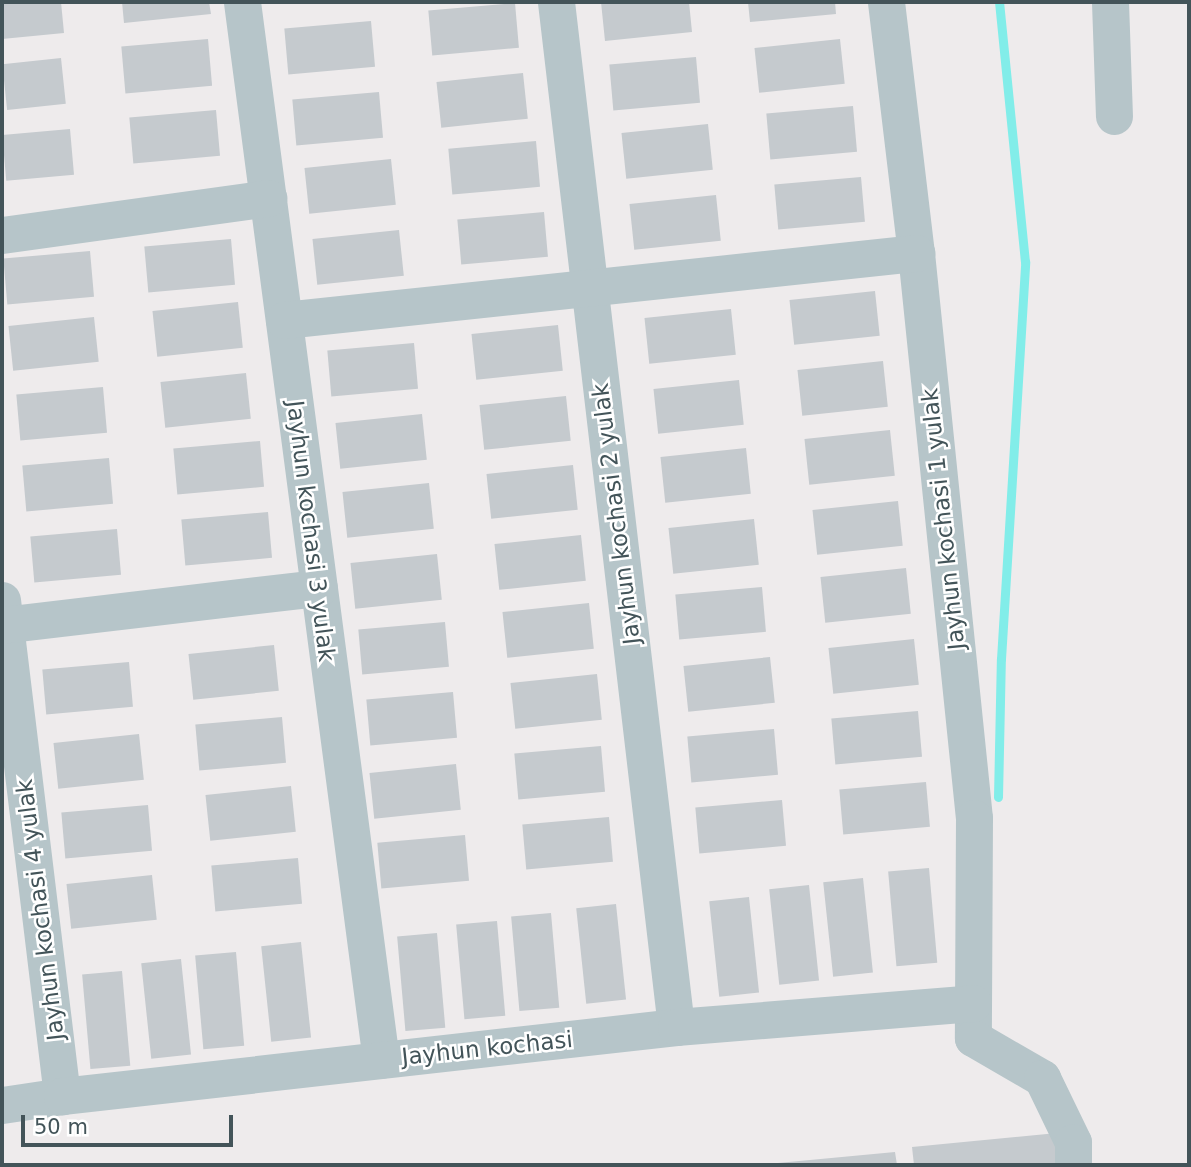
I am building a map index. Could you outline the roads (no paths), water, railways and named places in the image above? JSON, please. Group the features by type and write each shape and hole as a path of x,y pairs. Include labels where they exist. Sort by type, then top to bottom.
{"street":[{"name":"Jayhun kochasi 3 yulak","path":"242,2 381,1060"},
{"name":"Jayhun kochasi 2 yulak","path":"556,2 676,1027"},
{"name":"Jayhun kochasi 1 yulak","path":"887,2 916,253 974,818 973,1020"},
{"path":"1110,2 1114,116"},
{"path":"2,235 268,198"},
{"path":"284,320 916,253"},
{"path":"3,616 319,588"},
{"name":"Jayhun kochasi 4 yulak","path":"3,616 62,1096"},
{"path":"973,1020 1042,1078 1073,1142 1073,1165"},
{"name":"Jayhun kochasi","path":"2,1105 676,1027 973,1020"}],"waterway":[{"path":"998,797 1001,659 1025,262 999,2"}]}
